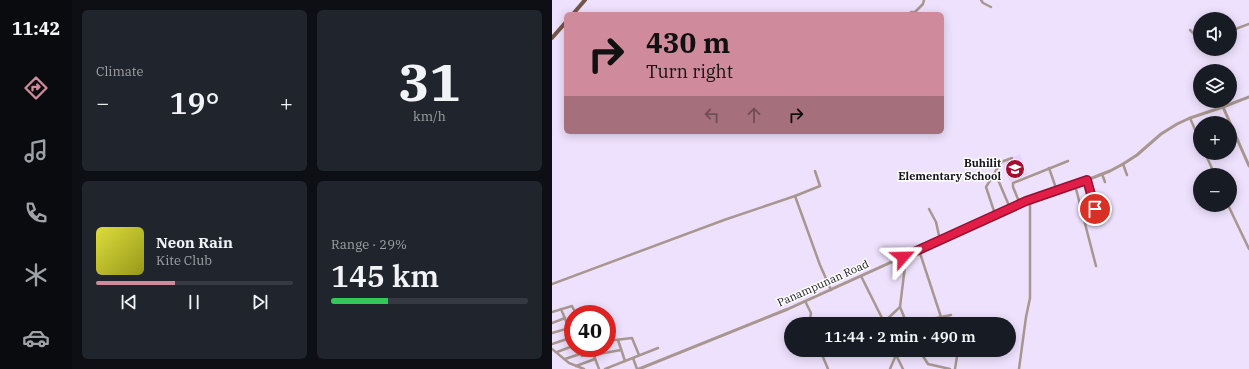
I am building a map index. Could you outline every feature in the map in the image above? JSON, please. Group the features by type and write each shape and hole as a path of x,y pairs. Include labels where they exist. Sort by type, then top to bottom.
{"main road":[{"path":"575,12 583,1"},
{"path":"552,38 564,24"}],"street":[{"path":"911,12 915,12 923,4 924,0"},
{"path":"981,0 983,3 991,6"},
{"path":"1237,28 1249,24"},
{"path":"1190,30 1193,33"},
{"name":"Panampunan Road","path":"1237,102 1249,97"},
{"name":"Panampunan Road","path":"638,369 744,328 831,290 995,214 1102,174 1123,164 1137,155 1161,134 1190,118 1221,108"},
{"path":"1224,108 1249,166"},
{"path":"1190,118 1193,125"},
{"path":"995,214 986,189 987,184 1001,162 1012,158"},
{"path":"1020,204 1013,187 1014,183 1068,161"},
{"path":"1123,164 1127,175"},
{"path":"1049,168 1057,191"},
{"path":"552,284 820,186 815,171"},
{"path":"994,174 996,175 1010,208"},
{"path":"1102,174 1105,182"},
{"path":"1087,180 1099,222"},
{"path":"1074,185 1096,266"},
{"path":"795,196 820,265 831,290"},
{"path":"1019,369 1030,298 1030,200"},
{"path":"929,209 936,222 940,240"},
{"path":"1231,212 1249,250"},
{"path":"919,250 941,317 951,315"},
{"path":"903,257 905,266 900,307 904,317"},
{"path":"861,276 881,317"},
{"path":"805,301 811,313 810,317"},
{"path":"890,317 900,307"},
{"path":"552,312 564,308"},
{"path":"561,309 564,316"},
{"path":"552,323 564,318"},
{"path":"552,333 564,329"},
{"path":"625,361 618,340 632,338 639,355"},
{"path":"552,344 564,340"},
{"path":"606,369 658,348"},
{"path":"552,349 565,360 584,369"},
{"path":"556,352 564,349"},
{"path":"616,351 621,350"},
{"path":"565,360 572,357"},
{"path":"823,357 828,369"},
{"path":"890,369 895,357"},
{"path":"897,357 903,369"},
{"path":"923,357 928,364 950,369"},
{"path":"955,369 956,357"},
{"path":"633,358 638,369"},
{"path":"576,366 595,359 599,369"}],"shaded area":[{"name":"Buhilit Elementary School","path":"1020,154 1028,175 1010,182 1002,163"}],"place":[{"name":"Buhilit Elementary School","path":"1015,169"}],"route":[{"path":"903,257 1026,201 1087,180 1095,209"}]}
